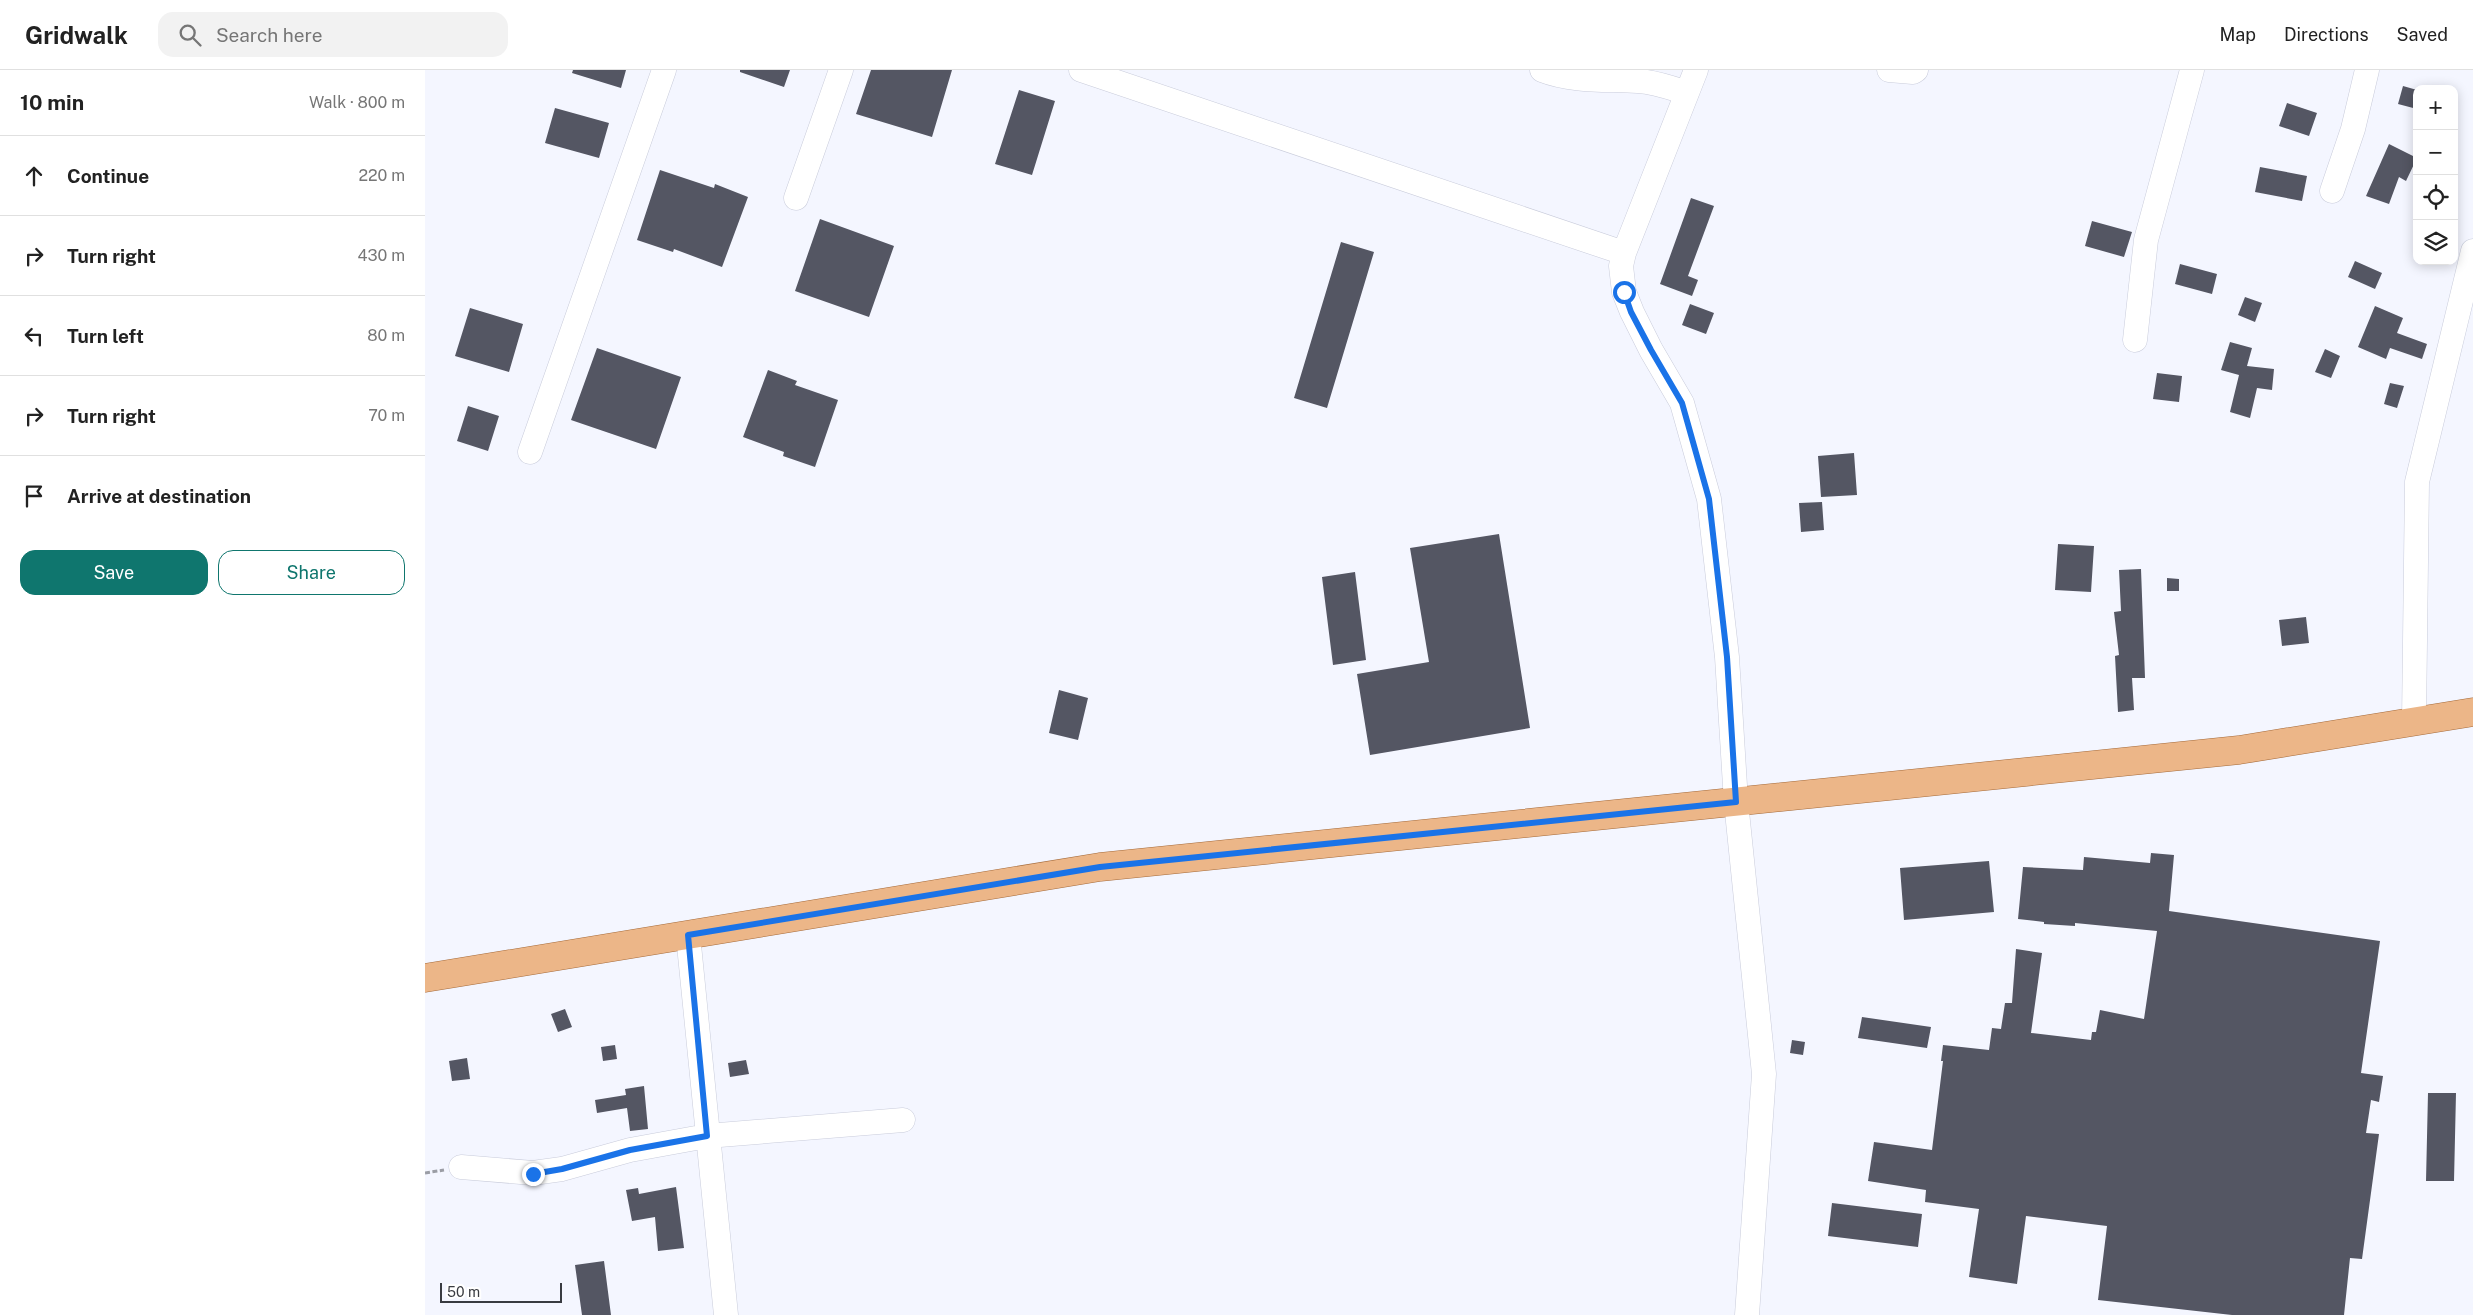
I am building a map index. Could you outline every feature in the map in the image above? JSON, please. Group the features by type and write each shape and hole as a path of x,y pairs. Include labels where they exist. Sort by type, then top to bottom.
{"main road":[{"path":"425,978 1100,867 2239,750 2473,712"}],"street":[{"path":"530,452 664,70"},
{"path":"796,198 841,70"},
{"path":"1081,70 1624,253"},
{"path":"1542,70 1586,80 1639,81 1662,84 1687,93"},
{"path":"1696,70 1624,253 1621,266 1624,292 1631,312 1682,403 1709,499 1727,657 1736,802 1764,1074 1747,1315"},
{"path":"1889,70 1913,72 1916,70"},
{"path":"2135,340 2146,240 2192,70"},
{"path":"2332,191 2353,129 2367,70"},
{"path":"2414,721 2417,482 2473,251"},
{"path":"688,935 707,1136 727,1315"},
{"path":"461,1167 533,1174 562,1169 630,1150 707,1136 903,1120"}],"building":[{"path":"573,70 626,70 621,88 572,73"},
{"path":"740,70 790,70 784,87 740,72"},
{"path":"871,70 952,70 932,137 856,114"},
{"path":"2403,86 2413,89 2413,108 2398,104"},
{"path":"1019,90 1055,101 1032,175 995,164"},
{"path":"2287,103 2317,113 2309,136 2279,126"},
{"path":"555,108 609,123 599,158 545,143"},
{"path":"2389,144 2413,156 2413,166 2406,181 2399,177 2389,204 2366,196"},
{"path":"2260,167 2307,176 2302,201 2255,192"},
{"path":"660,170 714,188 715,184 748,197 722,267 674,249 673,252 637,240"},
{"path":"1691,198 1714,206 1688,276 1698,280 1692,296 1660,284"},
{"path":"820,219 894,246 869,317 795,291"},
{"path":"2092,221 2132,232 2124,257 2085,246"},
{"path":"1341,242 1374,252 1327,408 1294,398"},
{"path":"2355,261 2382,273 2375,289 2348,277"},
{"path":"2180,264 2217,274 2212,294 2175,284"},
{"path":"2245,297 2262,303 2255,322 2238,315"},
{"path":"1690,304 1714,313 1706,334 1682,325"},
{"path":"2375,306 2403,318 2397,333 2427,344 2422,359 2390,348 2386,359 2358,347"},
{"path":"470,308 523,324 509,372 455,356"},
{"path":"2230,342 2252,348 2247,366 2274,369 2272,390 2257,388 2250,418 2230,412 2239,375 2221,370"},
{"path":"597,348 681,377 656,449 571,420"},
{"path":"2325,349 2340,356 2331,378 2315,372"},
{"path":"768,370 797,381 795,385 838,400 815,467 783,456 784,452 743,437"},
{"path":"2157,373 2182,376 2179,402 2153,399"},
{"path":"2390,383 2404,386 2397,408 2384,404"},
{"path":"468,406 499,416 488,451 457,441"},
{"path":"1854,453 1857,495 1821,497 1818,456"},
{"path":"1822,502 1824,530 1801,532 1799,503"},
{"path":"1499,534 1530,728 1370,755 1357,674 1429,662 1410,548"},
{"path":"2058,544 2094,546 2091,592 2055,590"},
{"path":"2141,569 2145,678 2132,678 2134,710 2118,712 2115,656 2119,655 2114,612 2121,611 2119,570"},
{"path":"1355,572 1366,660 1333,665 1322,577"},
{"path":"2167,578 2179,579 2179,591 2167,591"},
{"path":"2306,617 2309,643 2282,646 2279,620"},
{"path":"1059,690 1088,698 1078,740 1049,733"},
{"path":"2151,853 2174,855 2169,911 2380,941 2361,1073 2383,1076 2379,1102 2371,1100 2366,1133 2379,1134 2362,1259 2350,1258 2344,1315 2232,1315 2098,1300 2107,1226 2026,1216 2017,1284 1969,1277 1979,1209 1925,1202 1926,1190 1868,1181 1874,1142 1932,1150 1943,1061 1941,1061 1943,1045 1989,1050 1992,1028 2001,1029 2005,1003 2012,1003 2016,949 2042,953 2031,1033 2091,1040 2092,1032 2096,1032 2100,1010 2144,1019 2157,931 2075,923 2075,926 2044,924 2044,922 2018,919 2023,867 2083,870 2084,857 2150,863"},
{"path":"1989,861 1994,912 1904,920 1900,868"},
{"path":"565,1009 572,1027 558,1032 551,1014"},
{"path":"1862,1017 1931,1027 1927,1048 1858,1038"},
{"path":"1792,1040 1805,1042 1803,1055 1790,1053"},
{"path":"615,1045 617,1059 603,1061 601,1047"},
{"path":"467,1058 470,1079 452,1081 449,1061"},
{"path":"746,1060 749,1074 730,1077 728,1063"},
{"path":"644,1086 648,1129 630,1131 627,1108 597,1113 595,1100 626,1095 625,1089"},
{"path":"2428,1093 2456,1093 2454,1181 2426,1181"},
{"path":"676,1187 684,1248 658,1251 655,1217 632,1221 626,1190 638,1188 639,1194"},
{"path":"1832,1203 1922,1214 1918,1247 1828,1236"},
{"path":"604,1261 611,1315 582,1315 575,1265"}],"route":[{"path":"533,1174 562,1169 630,1150 707,1136 688,935 1100,867 1736,802 1727,657 1709,499 1694,440 1682,403 1631,312 1624,292"}]}
